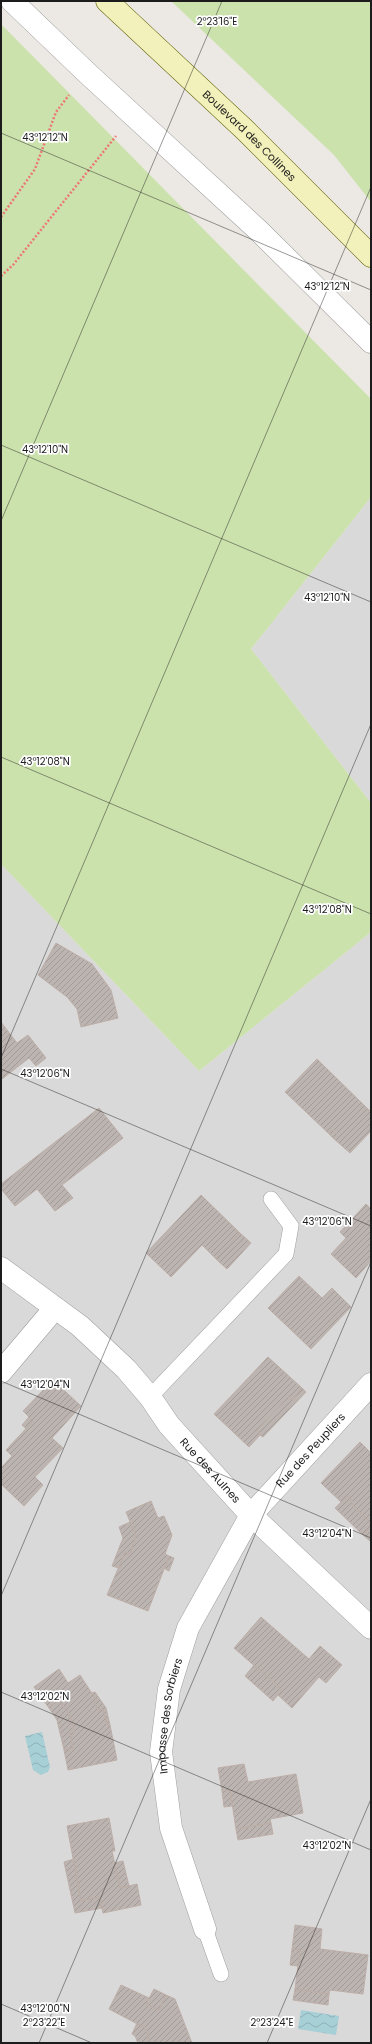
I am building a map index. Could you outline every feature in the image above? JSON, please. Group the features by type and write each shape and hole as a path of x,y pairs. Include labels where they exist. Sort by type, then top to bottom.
{"street":[{"path":"12,1 86,72 258,230 371,342"},
{"name":"Boulevard des Collines","path":"107,1 120,10 245,130 371,256"},
{"name":"Rue des Aulnes","path":"1,1268 86,1331 126,1369 150,1397 169,1426 251,1515 371,1628"},
{"path":"1,1372 55,1308"},
{"name":"Rue des Peupliers","path":"251,1515 371,1384"},
{"name":"Impasse des Sorbiers","path":"205,1929 170,1828 161,1752 169,1689 188,1628 251,1515"}],"lane":[{"path":"150,1397 286,1254 291,1226 271,1199"},
{"path":"205,1929 221,1974"}],"path":[{"path":"1,217 35,169 56,112 86,72"},
{"path":"1,276 13,265 82,176 133,115"}],"shaded area":[{"path":"371,497 371,803 251,649"},
{"path":"1,864 199,1071 371,932 371,2043 1,2043"}],"green space":[{"path":"171,1 371,1 371,202 334,155"},
{"path":"1,24 371,399 371,497 251,649 371,803 371,932 199,1071 1,864"}],"water":[{"path":"42,1732 50,1767 48,1772 41,1775 33,1770 25,1736"},
{"path":"301,2010 339,2016 336,2035 298,2029"}],"building":[{"path":"56,943 92,964 111,990 118,1018 81,1027 77,1009 67,997 38,975"},
{"path":"1,1022 17,1043 28,1035 46,1058 36,1066 29,1058 2,1079"},
{"path":"317,1059 371,1112 371,1131 350,1153 333,1138 337,1134 333,1130 327,1132 285,1092"},
{"path":"99,1108 123,1138 62,1185 73,1198 55,1211 37,1189 15,1206 1,1189 1,1184"},
{"path":"333,1130 337,1134 333,1138 327,1132"},
{"path":"201,1195 240,1233 216,1259 202,1245 171,1277 146,1253"},
{"path":"366,1204 371,1209 371,1261 356,1278 331,1254 346,1238 340,1232"},
{"path":"240,1233 251,1243 227,1269 216,1259"},
{"path":"299,1276 322,1298 332,1288 351,1307 311,1349 268,1308"},
{"path":"268,1357 302,1388 292,1400 288,1397 257,1430 261,1434 249,1447 214,1414"},
{"path":"53,1380 81,1406 52,1438 63,1448 35,1477 43,1485 24,1506 1,1484 1,1468 12,1456 6,1450 33,1421 23,1411"},
{"path":"302,1388 306,1392 263,1437 260,1435 257,1430 288,1397 292,1400"},
{"path":"29,1417 33,1421 26,1429 22,1425"},
{"path":"360,1442 371,1453 371,1523 351,1504 353,1501 347,1496 341,1502 321,1483"},
{"path":"347,1496 353,1501 351,1504 371,1523 371,1526 363,1535 335,1508"},
{"path":"151,1501 158,1518 164,1516 172,1535 165,1554 169,1556 148,1611 107,1595 125,1552 130,1554 136,1536 126,1512"},
{"path":"130,1522 136,1536 130,1554 125,1552 119,1568 112,1566 123,1538 119,1527"},
{"path":"371,1526 371,1542 363,1535"},
{"path":"169,1556 174,1558 169,1571 165,1569"},
{"path":"261,1617 309,1659 320,1646 342,1665 326,1683 319,1677 292,1708 278,1695 282,1690 234,1648"},
{"path":"254,1665 282,1690 273,1701 245,1676"},
{"path":"59,1669 68,1683 80,1675 97,1701 94,1703 99,1710 103,1709 107,1725 110,1725 117,1760 68,1770 64,1750 73,1748 70,1733 74,1732 70,1716 59,1700 49,1708 34,1687"},
{"path":"95,1692 106,1708 110,1725 107,1725 103,1709 99,1710 94,1703 97,1701 92,1693"},
{"path":"59,1700 70,1716 74,1732 70,1733 73,1748 64,1750 57,1720 49,1708"},
{"path":"244,1764 248,1782 296,1774 303,1813 270,1819 271,1823 236,1829 230,1790 222,1791 218,1768"},
{"path":"230,1790 232,1806 224,1807 222,1791"},
{"path":"109,1818 115,1851 112,1851 120,1888 137,1884 141,1905 103,1913 99,1897 81,1901 67,1826"},
{"path":"271,1823 273,1834 238,1840 236,1829"},
{"path":"74,1859 81,1901 99,1897 102,1908 75,1913 64,1862"},
{"path":"123,1861 129,1886 120,1888 114,1863"},
{"path":"295,1925 322,1929 320,1949 368,1955 363,1994 330,1990 329,1994 295,1989 300,1950 292,1949"},
{"path":"292,1949 300,1950 298,1966 290,1965"},
{"path":"121,1985 149,1998 146,2004 159,2010 166,1995 175,1999 192,2043 151,2043 145,2028 109,2009"},
{"path":"154,1989 166,1995 159,2010 146,2004"},
{"path":"295,1989 329,1994 328,2005 293,2000"},
{"path":"137,2023 145,2028 151,2043 138,2043 135,2036 132,2034"}]}
